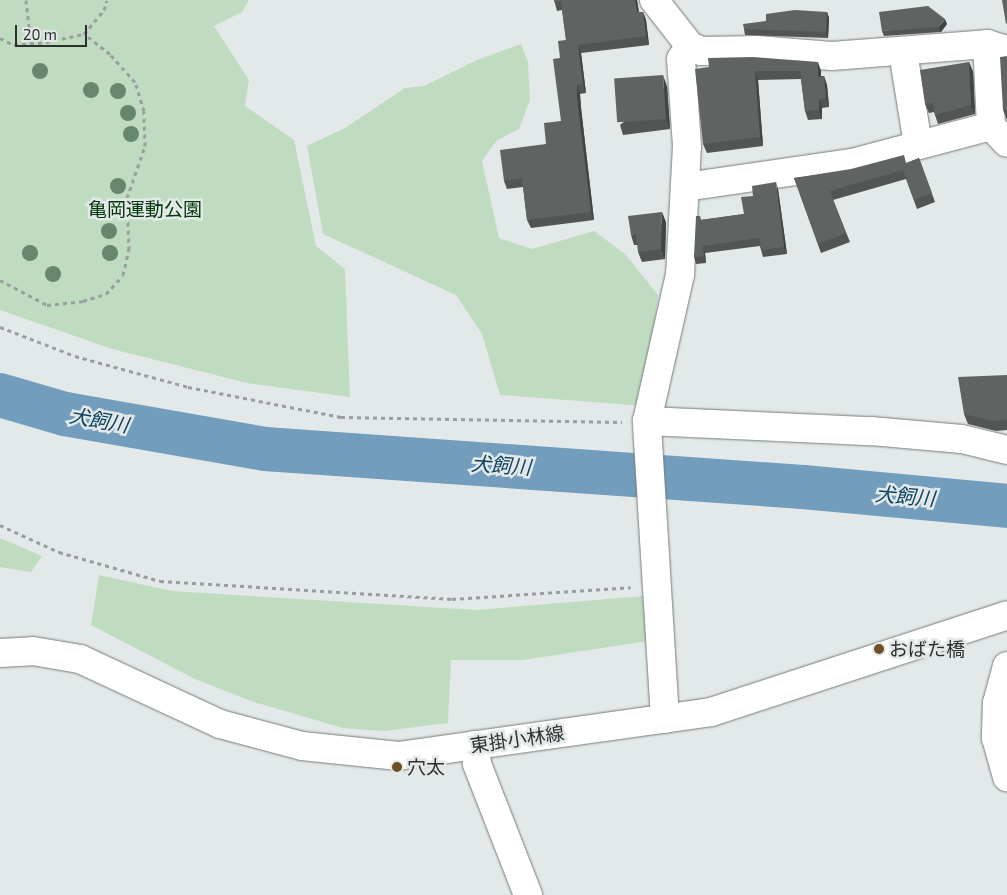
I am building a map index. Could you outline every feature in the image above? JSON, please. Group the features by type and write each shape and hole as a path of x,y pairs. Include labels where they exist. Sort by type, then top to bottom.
{"street":[{"path":"654,0 690,46 701,51 757,50 832,56 997,47 999,134 918,145 852,164 685,187"},
{"path":"665,719 648,430 680,275 687,146 681,59 690,46"},
{"path":"903,52 918,145"},
{"path":"648,430 871,431 962,440 1007,450"},
{"name":"東掛小林線","path":"0,653 33,651 80,659 220,724 302,746 398,756 711,712 1007,615"},
{"path":"1007,666 997,703 996,738 1007,777"},
{"path":"475,745 477,764 528,895"}],"path":[{"path":"26,0 31,44"},
{"path":"0,38 14,44 31,44 84,34 104,10 107,0"},
{"path":"0,280 47,305 83,301 106,294 123,275 129,250 127,198 145,146 144,111 135,82 110,54 84,34"},
{"path":"0,327 75,356 179,384 341,417 572,423 648,430"},
{"path":"0,524 59,552 160,581 452,599 656,577"}],"green space":[{"name":"亀岡運動公園","path":"0,0 249,0 242,12 214,26 249,80 245,106 294,140 316,246 345,269 350,397 247,383 112,349 0,310"},
{"path":"521,44 528,62 530,100 519,129 496,141 482,161 499,238 532,249 594,231 625,254 658,295 644,406 500,395 482,334 456,295 323,234 307,146 345,128 405,88 424,86 477,60"},
{"path":"0,538 42,556 31,572 0,567"},
{"path":"99,575 172,591 476,610 644,596 648,641 523,660 451,660 448,723 384,731 343,728 251,701 195,679 91,625"}],"building":[{"path":"554,0 635,0 637,12 643,12 646,36 578,45 583,84 577,85 577,99 591,212 527,220 522,178 504,181 500,150 546,144 544,123 561,121 553,59 560,58 558,41 566,40 561,1 554,2"},
{"path":"1002,0 1007,0 1006,24"},
{"path":"928,6 945,19 939,27 882,31 879,12"},
{"path":"795,10 827,12 826,32 744,29 743,24 766,21 766,14"},
{"path":"1007,56 1007,110 1003,110 1000,57"},
{"path":"753,57 818,62 818,77 824,76 826,98 819,99 819,110 805,111 800,71 755,71 760,137 703,144 695,69 709,67 708,58"},
{"path":"969,62 971,105 935,115 933,103 925,104 920,70"},
{"path":"663,75 666,119 617,122 614,78"},
{"path":"904,155 906,163 919,158 932,193 914,200 903,170 830,191 846,233 818,244 794,178 851,169"},
{"path":"776,182 784,247 761,250 759,238 703,246 704,256 694,257 696,216 700,216 700,220 744,214 741,197 753,196 752,186"},
{"path":"662,212 661,249 638,252 636,234 631,235 628,216"},
{"path":"1007,375 1007,420 992,421 964,414 958,377"}],"waterway":[{"name":"犬飼川","path":"0,395 65,414 265,449 803,487 1007,506"}],"place":[{"name":"おばた橋","path":"879,649"},
{"name":"穴太","path":"397,767"}]}
